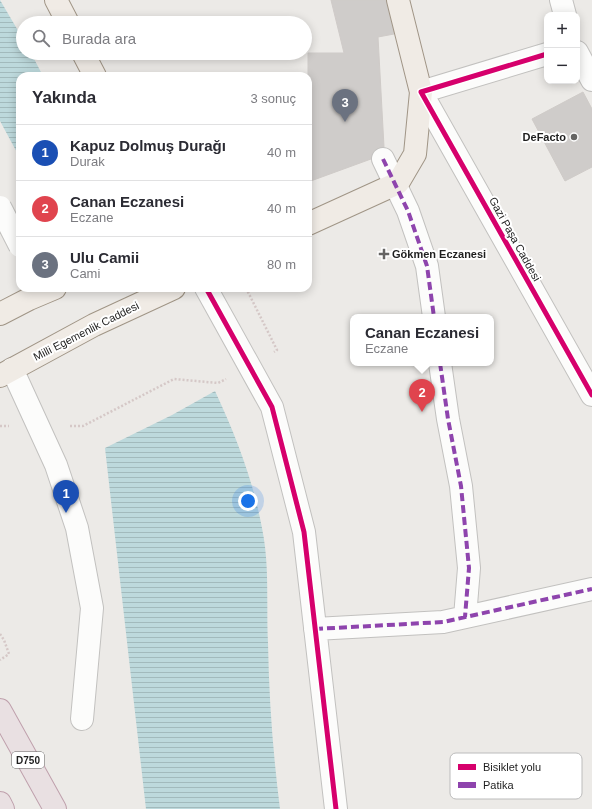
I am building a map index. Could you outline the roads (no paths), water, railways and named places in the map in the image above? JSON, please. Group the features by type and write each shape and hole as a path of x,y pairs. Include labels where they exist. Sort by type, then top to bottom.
{"highway":[{"name":"D750","path":"0,710 55,809"},
{"path":"0,803 3,809"}],"main road":[{"path":"56,0 64,16"},
{"name":"Gazi Paşa Caddesi","path":"398,0 421,92"},
{"path":"87,60 93,72"},
{"path":"312,222 398,183 415,154 421,92"},
{"name":"Milli Egemenlik Caddesi","path":"12,370 94,325 165,292"},
{"path":"0,314 29,294"}],"street":[{"path":"560,0 564,12"},
{"path":"580,45 592,42"},
{"path":"421,92 544,55"},
{"path":"580,58 592,80"},
{"name":"Gazi Paşa Caddesi","path":"421,92 592,394"},
{"path":"383,159 408,211 427,266 434,314"},
{"path":"0,207 16,238"},
{"path":"208,292 272,408 304,532 336,809"},
{"path":"440,366 448,419 461,486 469,568 465,617"},
{"path":"12,370 56,465 77,528 92,608 82,719"},
{"path":"315,629 443,622 592,589"}],"water":[{"path":"0,0 16,27 16,60 35,60 41,72 16,72 16,151 0,121"},
{"path":"215,391 237,441 249,475 262,528 267,571 267,628 270,706 280,809 146,809 105,448 172,415"}],"place":[{"name":"Ulu Camii","path":"345,122"},
{"name":"DeFacto","path":"574,137"},
{"name":"Gökmen Eczanesi","path":"384,254"},
{"name":"Canan Eczanesi","path":"422,412"},
{"name":"Kapuz Dolmuş Durağı","path":"66,513"}]}
